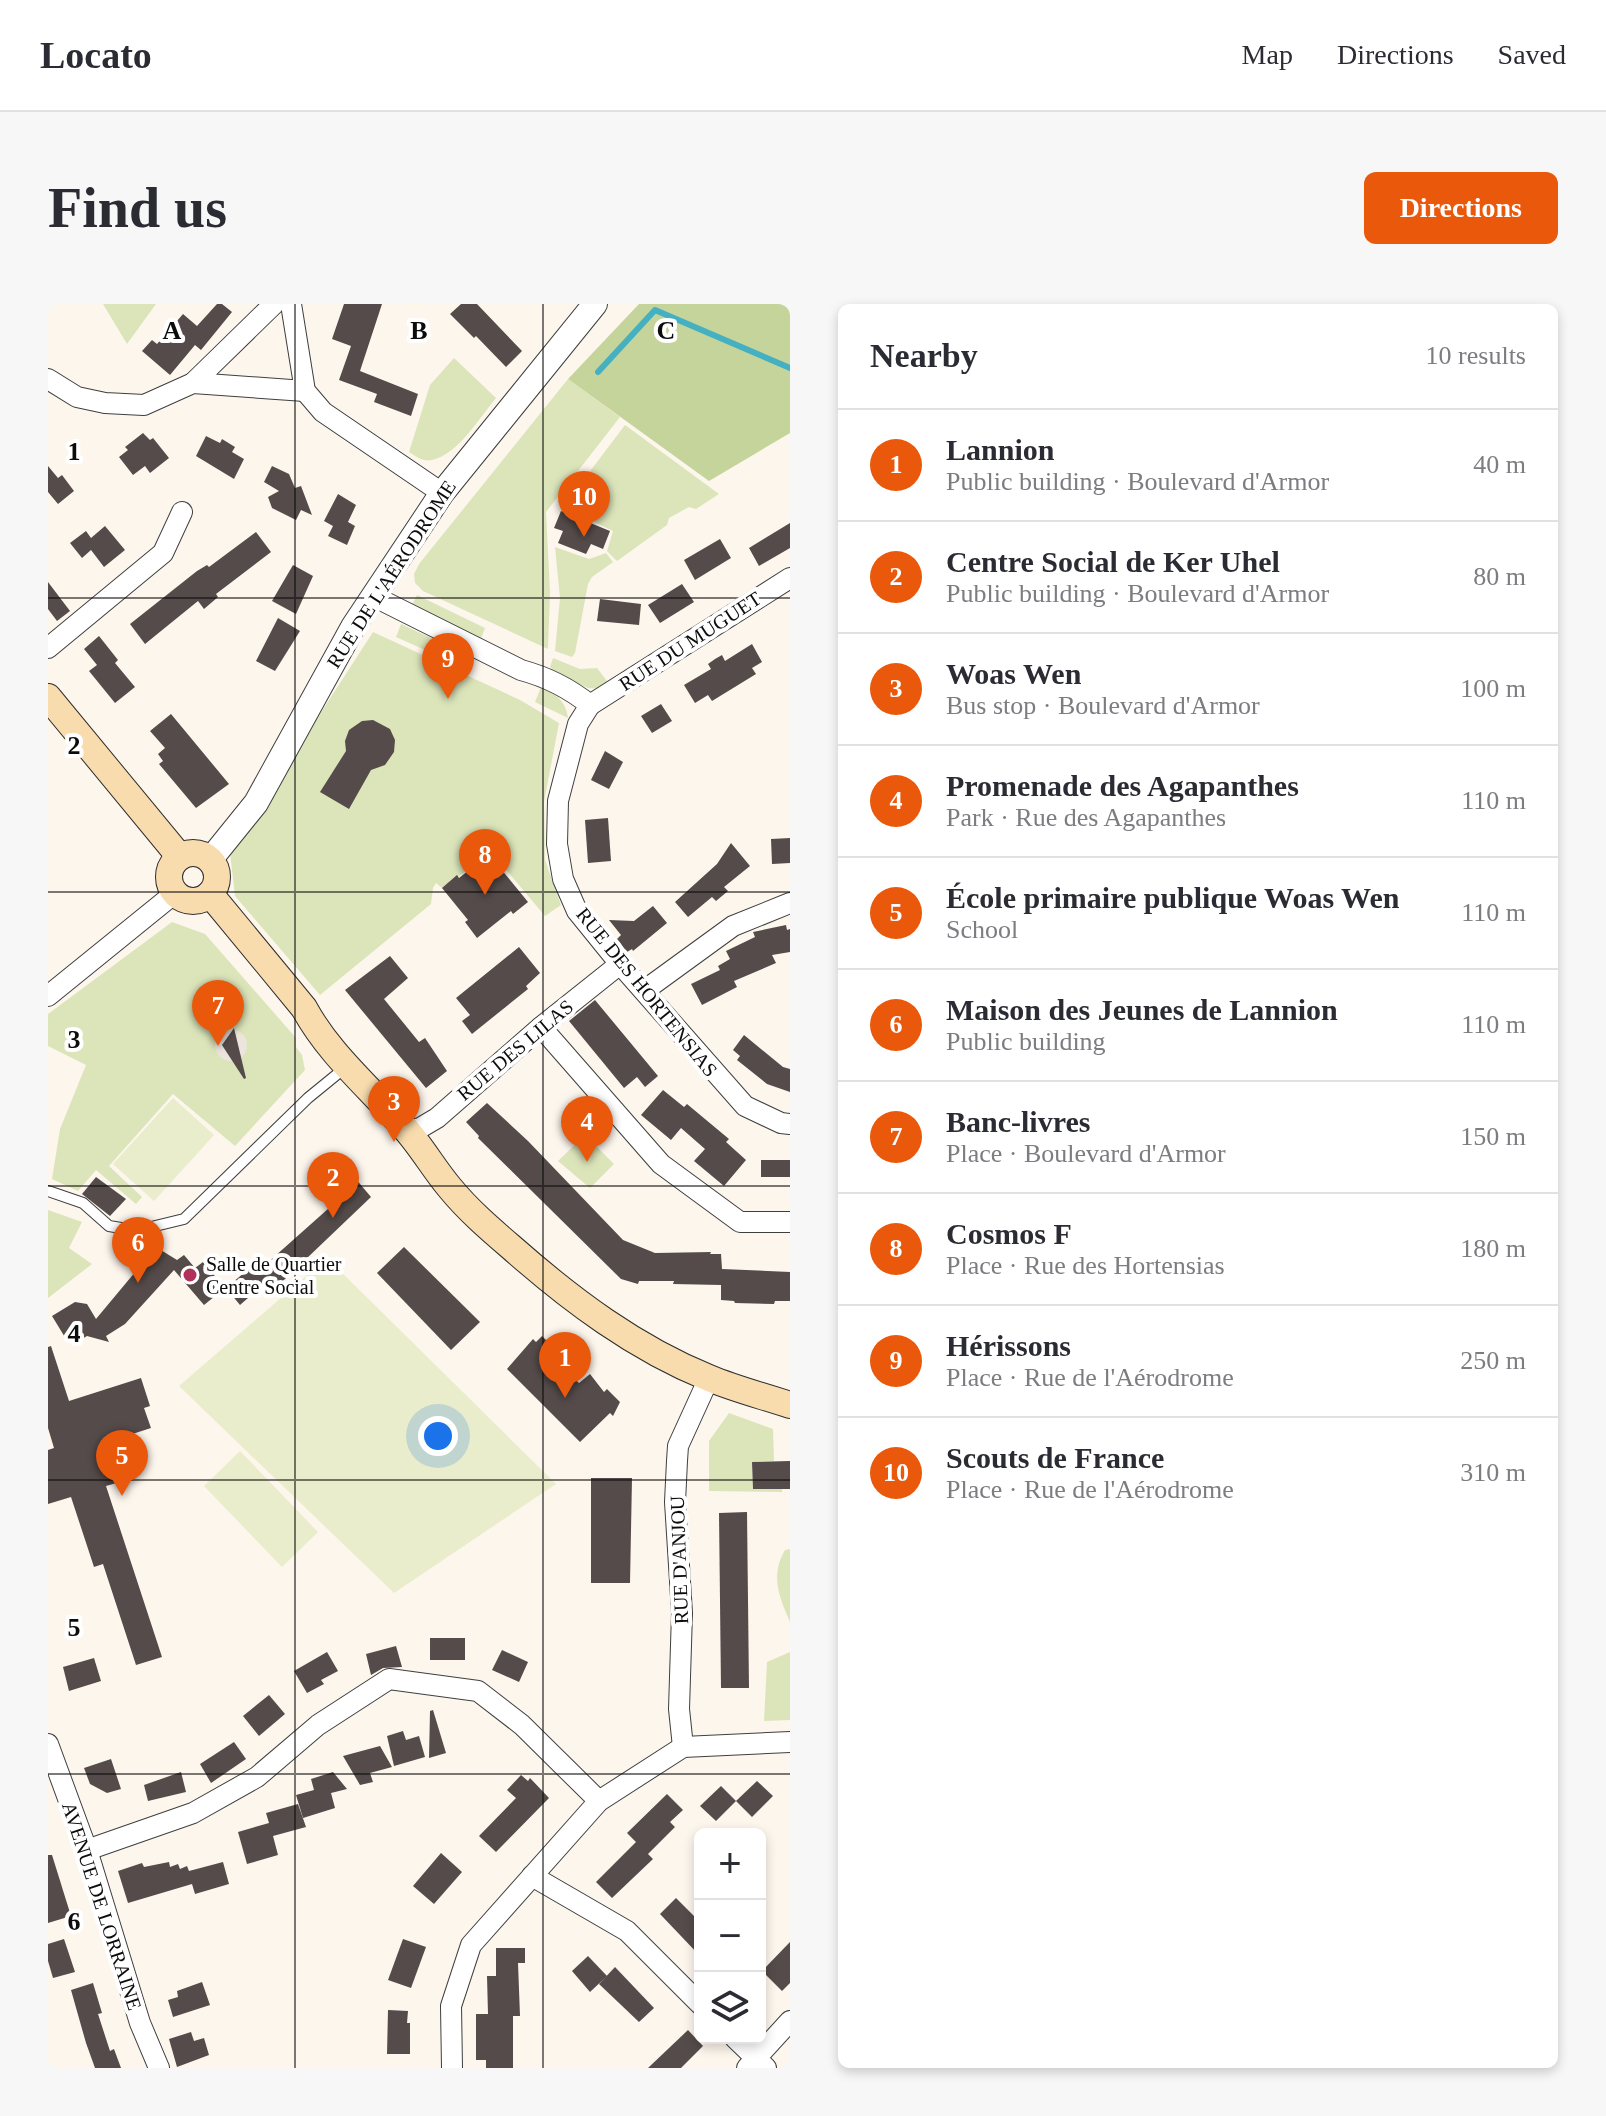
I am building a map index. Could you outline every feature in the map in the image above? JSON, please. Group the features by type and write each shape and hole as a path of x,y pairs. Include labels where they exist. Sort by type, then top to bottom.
{"main road":[{"path":"48,697 180,857"},
{"path":"195,853 210,860 216,881 210,894 196,901 175,893 169,878 170,870 180,857 195,853"},
{"path":"210,894 304,1008 315,1029 346,1067 407,1131 450,1189 543,1275 634,1341 709,1378 790,1405"}],"street":[{"path":"48,379 77,397 105,403 144,405 193,383 274,304"},
{"path":"291,304 305,391 323,412 442,493"},
{"name":"RUE DE L'AÉRODROME","path":"210,860 256,803 353,627 442,493 595,304"},
{"path":"193,383 305,391"},
{"path":"48,648 163,553 182,512"},
{"name":"RUE DU MUGUET","path":"590,705 790,578"},
{"path":"373,596 521,670 539,674 572,691 590,705"},
{"name":"RUE DES HORTENSIAS","path":"590,705 578,724 558,801 557,844 563,879 577,911 745,1106 781,1123 790,1124"},
{"path":"48,996 175,893"},
{"path":"645,990 733,926 790,903"},
{"name":"RUE DES LILAS","path":"407,1131 420,1128 437,1118 541,1027 620,964"},
{"path":"541,1027 661,1164 740,1222 790,1222"},
{"name":"RUE D'ANJOU","path":"683,1747 679,1709 682,1613 675,1502 678,1446 709,1378"},
{"path":"87,1850 193,1813 257,1777 318,1725 389,1679 478,1691 522,1725 599,1801"},
{"path":"452,2068 451,2006 471,1945 599,1801 683,1747 790,1742"},
{"name":"AVENUE DE LORRAINE","path":"50,1754 87,1850 140,2023 159,2068"},
{"path":"532,1876 627,1931 694,1998"},
{"path":"740,2044 756,2065 790,2021"}],"lane":[{"path":"48,1191 83,1203 109,1226 147,1228 184,1219 308,1098 346,1067"}],"green space":[{"path":"103,304 156,304 127,344"},
{"path":"639,304 790,304 790,433 709,481 568,379"},
{"path":"454,358 496,398 451,451 432,460 423,460 409,452 430,385"},
{"path":"568,379 620,417 546,512 550,592 548,649 423,591 415,583 414,574"},
{"path":"625,425 719,494 696,509 689,507 669,518 667,525 617,561 607,551 613,531 563,507"},
{"path":"555,547 589,559 606,553 613,562 592,577 588,584 572,657 555,651 560,598"},
{"path":"417,595 485,628 480,641 410,609"},
{"path":"401,624 448,646 443,658 396,637"},
{"path":"373,632 520,700 559,723 544,802 545,860 561,905 545,916 492,853 442,888 436,883 431,904 320,995 235,896 230,853"},
{"path":"553,658 580,669 597,668 607,681 606,685 602,689 588,688 553,671 550,667"},
{"path":"541,687 559,699 568,718 535,702"},
{"path":"172,922 205,934 296,1038 296,1047 302,1055 305,1070 235,1146 173,1094 109,1166 142,1197 136,1204 96,1170 78,1191 52,1179 60,1129 86,1065 48,1046 48,1014"},
{"path":"173,1098 214,1135 154,1201 113,1164"},
{"path":"585,1135 614,1164 590,1188 558,1161"},
{"path":"48,1210 82,1222 69,1248 92,1264 48,1298"},
{"path":"327,1258 556,1484 394,1593 179,1386"},
{"path":"729,1413 773,1429 774,1461 752,1462 753,1488 782,1489 782,1492 709,1491 709,1441"},
{"path":"240,1451 318,1532 282,1567 204,1486"},
{"path":"790,1549 790,1622 777,1577 780,1559 785,1550"},
{"path":"790,1652 790,1720 764,1721 767,1662"}],"shaded area":[{"path":"231,1029 242,1034 247,1045 242,1056 231,1061 220,1056 215,1045 220,1034"}],"building":[{"path":"217,304 232,312 201,350 195,345 170,375 142,351 152,340 157,344 183,314 197,326"},
{"path":"344,304 382,304 360,371 418,394 411,416 374,402 377,394 339,380 351,346 332,339"},
{"path":"461,304 477,304 522,351 506,367 450,314"},
{"path":"143,433 150,440 153,438 169,458 150,473 145,466 133,475 119,457 128,450 125,447"},
{"path":"206,436 220,443 222,439 235,447 232,452 244,459 234,479 196,456"},
{"path":"48,466 58,478 62,475 74,491 58,504 48,492"},
{"path":"272,466 289,474 295,488 301,486 312,515 301,510 296,520 272,508 268,497 279,491 264,482"},
{"path":"338,494 356,505 348,522 355,526 347,545 328,536 333,526 324,521"},
{"path":"561,511 610,531 603,549 591,544 586,554 558,543 563,531 554,528"},
{"path":"790,523 790,548 759,566 749,548"},
{"path":"105,526 125,550 104,567 91,550 82,558 70,543 86,531 91,538"},
{"path":"256,532 271,552 216,594 218,597 204,609 198,601 145,644 130,624 197,571 207,565 209,567"},
{"path":"720,539 731,558 695,580 684,560"},
{"path":"293,565 313,576 296,614 272,601"},
{"path":"48,582 70,611 57,621 48,609"},
{"path":"682,584 694,602 660,623 648,605"},
{"path":"600,599 641,604 639,625 597,621"},
{"path":"278,618 300,631 275,671 256,661"},
{"path":"99,636 118,660 115,663 135,687 115,703 89,671 97,665 84,649"},
{"path":"752,644 762,662 752,668 756,674 712,701 708,695 695,703 684,685 711,669 708,664 715,659 722,655 725,661"},
{"path":"661,704 672,721 652,733 641,716"},
{"path":"171,714 229,784 196,808 159,764 163,761 158,754 165,748 150,731"},
{"path":"373,720 390,729 395,740 394,752 385,765 371,770 349,809 320,792 346,751 345,741 349,730 362,721"},
{"path":"605,751 623,762 609,789 591,780"},
{"path":"608,818 611,861 588,863 585,820"},
{"path":"790,838 790,863 772,864 771,839"},
{"path":"731,843 750,866 724,887 728,891 716,901 712,897 688,917 675,902 717,864"},
{"path":"492,852 504,867 501,869 528,902 513,914 511,911 477,938 465,922 468,920 442,888"},
{"path":"653,906 667,923 633,951 627,952 617,939 621,935 609,920 634,921"},
{"path":"786,925 787,930 790,929 790,952 772,955 776,963 734,981 737,987 702,1005 691,984 720,970 718,966 730,959 726,951 755,937 753,932"},
{"path":"519,947 540,973 526,986 528,989 472,1034 462,1021 470,1015 456,998"},
{"path":"390,956 408,978 384,999 419,1042 425,1038 447,1071 426,1088 345,990"},
{"path":"595,1000 658,1076 645,1087 637,1077 624,1088 569,1021"},
{"path":"234,1028 246,1078 244,1079 222,1045"},
{"path":"744,1035 783,1067 790,1069 790,1092 767,1084 737,1060 740,1056 733,1050"},
{"path":"663,1090 684,1107 687,1104 729,1139 726,1142 746,1160 724,1186 694,1161 705,1149 681,1128 671,1140 641,1115"},
{"path":"487,1103 623,1240 655,1253 721,1254 722,1269 790,1272 790,1301 775,1301 774,1304 735,1303 721,1300 721,1285 673,1284 674,1281 639,1281 638,1284 621,1279 478,1138 466,1122"},
{"path":"332,1159 335,1162 339,1159 371,1197 284,1280 270,1291 260,1279 264,1284 240,1305 226,1288 251,1267 256,1273 338,1200 315,1173"},
{"path":"761,1160 790,1160 790,1177 761,1177"},
{"path":"96,1177 126,1199 110,1216 82,1194"},
{"path":"156,1247 177,1260 184,1255 195,1268 203,1262 225,1288 204,1305 174,1270 125,1324 106,1336 109,1342 87,1336 77,1342 66,1339 52,1316 75,1302 87,1304 96,1319"},
{"path":"404,1247 480,1322 451,1350 377,1273"},
{"path":"542,1336 553,1347 548,1353 579,1383 590,1374 604,1392 607,1389 620,1402 613,1416 610,1413 580,1442 507,1369 533,1339 536,1342"},
{"path":"51,1346 69,1401 141,1378 150,1406 144,1408 151,1428 117,1439 130,1479 106,1486 162,1657 136,1665 103,1564 94,1567 71,1497 48,1504 48,1450 54,1448 48,1428 48,1347"},
{"path":"790,1461 790,1489 753,1489 752,1462"},
{"path":"591,1478 632,1478 630,1583 591,1583"},
{"path":"747,1512 749,1688 721,1688 719,1513"},
{"path":"430,1638 465,1638 465,1660 430,1660"},
{"path":"396,1646 402,1667 383,1668 371,1675 366,1654"},
{"path":"502,1650 528,1662 519,1682 492,1670"},
{"path":"327,1652 338,1671 321,1680 324,1684 307,1693 294,1671"},
{"path":"94,1658 101,1681 69,1691 63,1667"},
{"path":"269,1695 285,1714 259,1736 243,1716"},
{"path":"433,1710 446,1753 429,1758 430,1711"},
{"path":"403,1731 406,1740 419,1736 425,1757 394,1766 387,1736"},
{"path":"234,1742 246,1759 211,1783 200,1764"},
{"path":"380,1746 392,1767 370,1773 373,1782 360,1785 343,1756"},
{"path":"111,1759 121,1789 107,1793 90,1784 84,1768"},
{"path":"181,1772 186,1792 148,1801 144,1785"},
{"path":"333,1772 347,1789 331,1793 335,1808 303,1818 296,1795 314,1790 311,1779"},
{"path":"521,1775 528,1781 530,1778 549,1798 496,1852 479,1836 516,1798 507,1790"},
{"path":"757,1781 773,1796 752,1817 736,1801"},
{"path":"721,1786 736,1801 716,1821 700,1806"},
{"path":"667,1794 683,1810 670,1822 675,1827 648,1854 653,1859 612,1898 596,1882 636,1842 627,1833"},
{"path":"298,1804 306,1827 273,1836 278,1855 247,1864 238,1832 269,1823 266,1813"},
{"path":"441,1853 462,1872 434,1904 413,1886"},
{"path":"48,1855 52,1855 71,1916 48,1923"},
{"path":"169,1862 170,1867 178,1864 180,1869 187,1866 189,1871 223,1862 229,1884 195,1894 192,1884 128,1903 118,1871 142,1863 144,1867"},
{"path":"676,1898 694,1916 694,1950 660,1914"},
{"path":"64,1939 75,1972 53,1978 48,1961 48,1944"},
{"path":"403,1939 426,1947 411,1988 388,1980"},
{"path":"790,1942 790,1983 782,1991 766,1975 766,1967"},
{"path":"496,1948 525,1948 525,1963 518,1963 520,2016 513,2016 513,2068 486,2068 486,2060 476,2060 476,2014 488,2014 487,1976 496,1976"},
{"path":"588,1956 607,1976 590,1992 572,1971"},
{"path":"615,1967 654,2008 639,2022 599,1984"},
{"path":"202,1982 210,2005 173,2017 168,2000 178,1997 177,1991"},
{"path":"93,1983 102,2013 98,2014 110,2051 114,2049 121,2068 95,2068 86,2043 71,1990"},
{"path":"388,2010 408,2011 410,2054 387,2054"},
{"path":"688,2030 694,2036 694,2044 703,2046 681,2068 648,2068"},
{"path":"191,2032 194,2041 204,2038 209,2055 177,2067 169,2039"}],"waterway":[{"path":"598,372 655,310 790,368"}],"place":[{"name":"Scouts de France","path":"584,537"},
{"name":"Hérissons","path":"448,699"},
{"name":"Cosmos F","path":"485,895"},
{"name":"Banc-livres","path":"218,1046"},
{"name":"Woas Wen","path":"394,1142"},
{"name":"Promenade des Agapanthes","path":"587,1162"},
{"name":"Centre Social de Ker Uhel","path":"333,1218"},
{"name":"Salle de Quartier Centre Social","path":"190,1275"},
{"name":"Maison des Jeunes de Lannion","path":"138,1283"},
{"name":"Lannion","path":"565,1398"},
{"name":"École primaire publique Woas Wen","path":"122,1496"}]}
